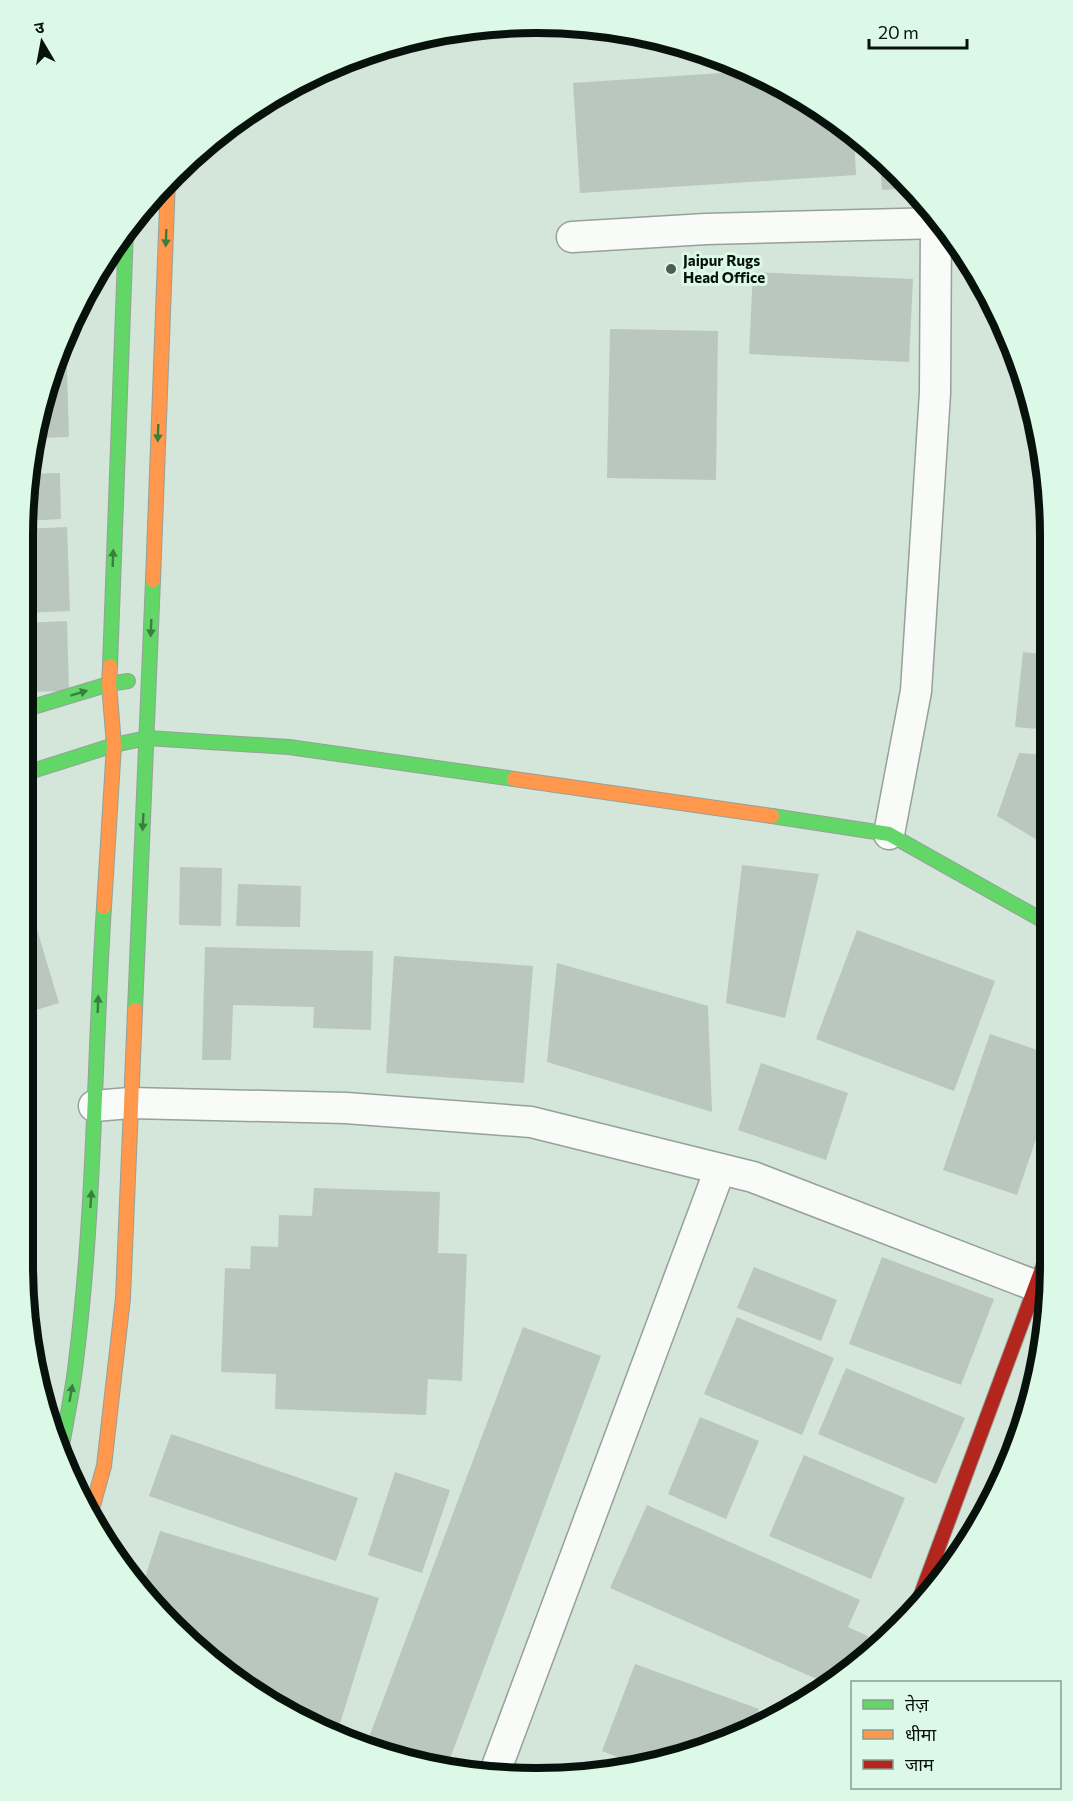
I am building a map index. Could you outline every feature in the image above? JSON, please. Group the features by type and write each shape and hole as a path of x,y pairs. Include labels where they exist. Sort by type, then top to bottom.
{"street":[{"path":"94,1504 104,1466 123,1298 167,194"},
{"path":"572,237 706,229 930,223"},
{"path":"889,834 916,691 934,393 939,234"},
{"path":"64,1436 76,1362 87,1264 93,1162 99,986 114,745 109,684 125,247"},
{"path":"33,707 109,684 149,677"},
{"path":"33,771 114,745 147,738 289,747 889,834 1040,919"},
{"path":"94,1106 130,1103 346,1108 531,1122 753,1177 1036,1286"},
{"path":"497,1766 720,1169"},
{"path":"925,1584 1040,1276"}],"building":[{"path":"732,72 788,100 843,137 855,147 856,175 580,193 573,83"},
{"path":"881,169 901,189 882,190"},
{"path":"753,272 913,279 909,362 749,354"},
{"path":"610,329 718,331 716,480 607,478"},
{"path":"67,357 69,437 43,438 50,406"},
{"path":"60,473 61,519 33,520 37,474"},
{"path":"67,527 70,611 33,613 33,529"},
{"path":"67,621 69,691 33,692 33,623"},
{"path":"1023,652 1040,654 1040,729 1015,727"},
{"path":"1019,753 1040,754 1040,842 997,816"},
{"path":"742,865 819,874 785,1018 726,1003"},
{"path":"180,867 222,868 221,926 179,925"},
{"path":"238,884 301,886 300,927 236,926"},
{"path":"33,916 59,1003 33,1011"},
{"path":"857,930 995,981 954,1091 816,1039"},
{"path":"205,947 373,951 371,1030 313,1028 314,1007 233,1005 231,1060 202,1060"},
{"path":"394,956 533,966 524,1083 386,1073"},
{"path":"557,963 708,1006 712,1112 547,1062"},
{"path":"990,1034 1040,1051 1040,1127 1017,1195 943,1170"},
{"path":"761,1063 848,1093 826,1160 738,1130"},
{"path":"314,1188 440,1192 438,1253 467,1254 462,1381 428,1379 426,1415 275,1409 276,1374 221,1372 225,1268 250,1269 251,1246 278,1247 279,1215 312,1216"},
{"path":"882,1257 994,1299 961,1385 849,1344"},
{"path":"754,1267 837,1300 821,1341 737,1308"},
{"path":"737,1317 834,1358 802,1435 704,1394"},
{"path":"523,1327 601,1356 449,1760 406,1751 368,1739"},
{"path":"846,1368 965,1418 936,1484 818,1434"},
{"path":"700,1417 759,1441 726,1519 668,1494"},
{"path":"171,1434 358,1498 336,1561 149,1496"},
{"path":"804,1455 905,1498 871,1579 769,1536"},
{"path":"395,1472 450,1490 422,1573 368,1555"},
{"path":"647,1505 860,1600 848,1627 868,1636 863,1647 820,1680 610,1588"},
{"path":"160,1531 379,1598 339,1728 285,1701 230,1664 180,1621 144,1580"},
{"path":"635,1664 759,1709 756,1718 729,1730 667,1751 625,1760 602,1751"}],"traffic: fast":[{"path":"110,666 125,246"},
{"path":"135,1010 153,580"},
{"path":"33,707 109,684 128,681"},
{"path":"33,771 114,745 147,738 289,747 514,779"},
{"path":"772,816 889,834 1040,919"},
{"path":"64,1436 75,1372 87,1248 104,907"}],"traffic: slow":[{"path":"153,580 167,194"},
{"path":"104,907 114,745 109,684 110,666"},
{"path":"514,779 772,816"},
{"path":"94,1504 104,1466 123,1298 135,1010"}],"traffic: jam":[{"path":"925,1585 1040,1275"}],"place":[{"name":"Jaipur Rugs Head Office","path":"671,269"}]}
